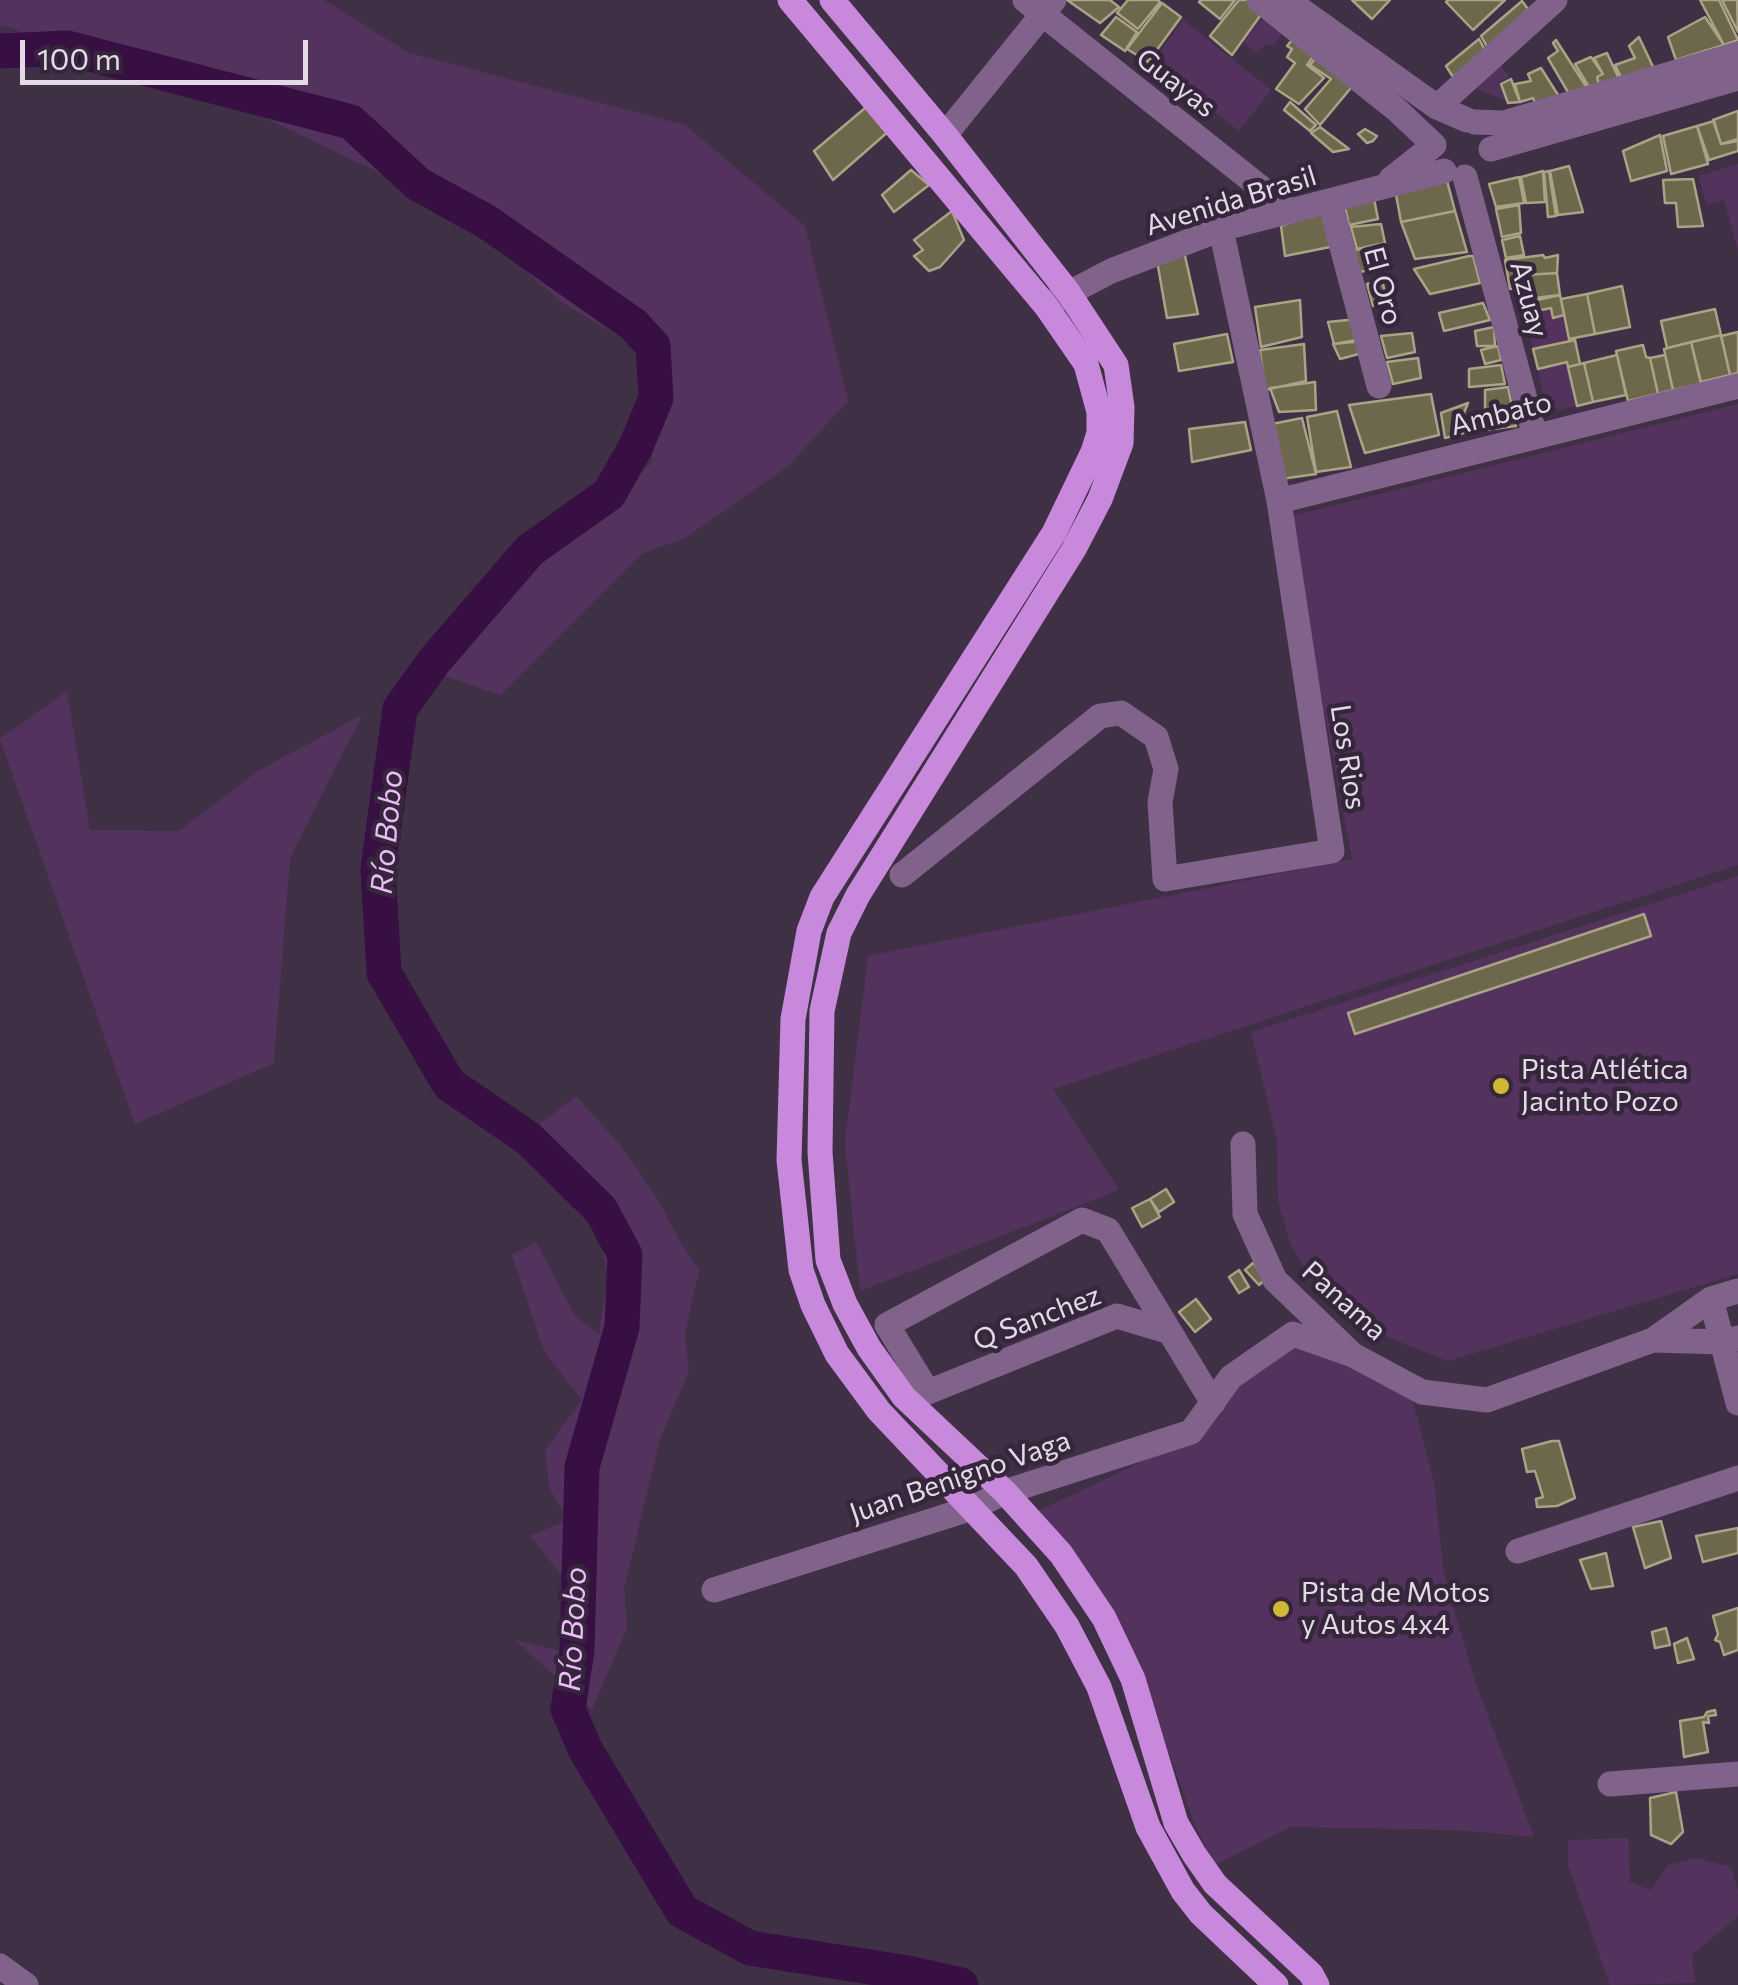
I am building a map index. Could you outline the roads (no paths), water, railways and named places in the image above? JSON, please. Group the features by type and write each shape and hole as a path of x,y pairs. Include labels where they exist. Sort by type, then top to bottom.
{"main road":[{"path":"790,0 1116,366 1122,407 1121,443 1100,498 1074,549 858,895 839,933 822,1012 820,1152 828,1260 869,1348 904,1397 1005,1492 1061,1554 1104,1618 1133,1679 1176,1824 1194,1854 1225,1894 1319,1981"},
{"path":"832,0 945,135 1057,299 1086,364 1099,433 1054,533 822,897 809,930 792,1019 789,1160 801,1270 837,1354 879,1411 1026,1566 1067,1626 1098,1687 1148,1828 1174,1877 1201,1914 1276,1985"}],"street":[{"path":"1259,0 1434,144"},
{"path":"1287,0 1437,107 1471,121 1488,134 1491,150 1486,165 1455,174 1438,164 1434,144 1449,122 1471,121 1504,123 1738,54"},
{"path":"1437,107 1555,0"},
{"path":"945,135 1041,5"},
{"name":"Guayas","path":"1041,5 1290,212"},
{"path":"1491,150 1738,78"},
{"name":"Avenida Brasil","path":"1383,185 1434,144"},
{"name":"Avenida Brasil","path":"1057,299 1111,271 1221,229 1383,185 1455,174"},
{"name":"Azuay","path":"1455,174 1535,436"},
{"name":"El Oro","path":"1330,202 1379,386"},
{"name":"Los Rios","path":"902,875 1100,716 1121,713 1156,737 1166,769 1160,802 1165,879 1332,850 1279,501 1221,229"},
{"name":"Ambato","path":"1279,501 1738,386"},
{"name":"Panama","path":"1243,1144 1245,1214 1275,1280 1353,1356 1422,1392 1487,1400 1653,1340 1731,1340"},
{"name":"Q Sanchez","path":"1082,1220 1108,1230 1168,1331 1117,1316 928,1392 887,1326 1082,1220"},
{"path":"1653,1340 1711,1299 1738,1291"},
{"path":"1711,1299 1731,1340 1738,1402"},
{"path":"1168,1331 1212,1403 1231,1377 1293,1334 1353,1356"},
{"name":"Juan Benigno Vaga","path":"714,1590 972,1508 1005,1492 1190,1432 1212,1403"},
{"path":"1518,1552 1738,1478"},
{"path":"1610,1784 1738,1774"},
{"path":"0,1966 26,1985"}],"waterway":[{"name":"Río Bobo","path":"0,51 67,48 351,122 418,184 487,222 634,325 653,346 656,398 636,446 609,494 530,550 435,660 400,709 378,869 384,973 449,1084 529,1139 601,1210 625,1255 622,1327 582,1467 577,1650 568,1709 585,1749 682,1911 750,1948 961,1985"}],"place":[{"name":"Pista Atlética Jacinto Pozo","path":"1501,1086"},
{"name":"Pista de Motos y Autos 4x4","path":"1281,1609"}]}
